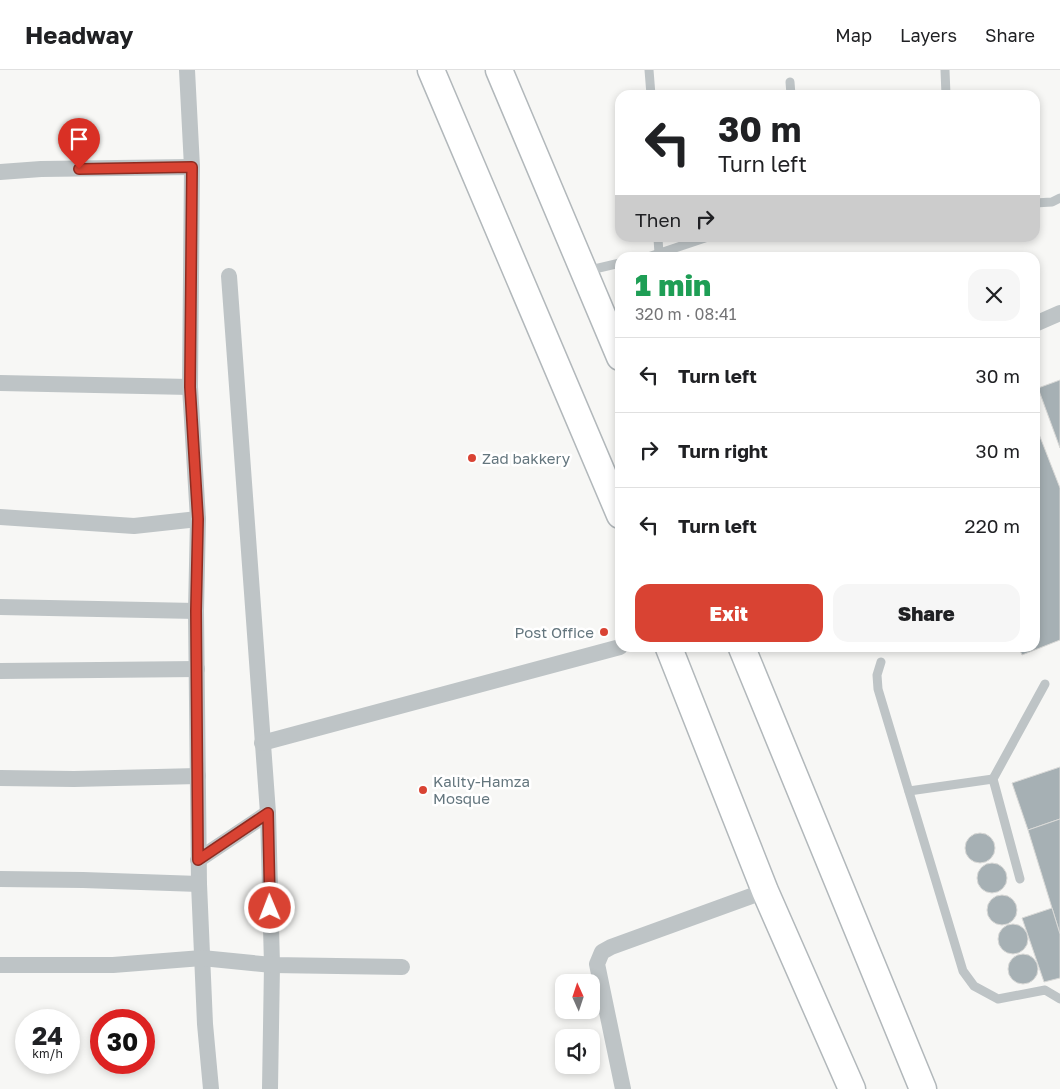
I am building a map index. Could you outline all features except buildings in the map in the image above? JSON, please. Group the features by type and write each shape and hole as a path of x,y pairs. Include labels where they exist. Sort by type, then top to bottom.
{"main road":[{"path":"431,70 615,499"},
{"path":"499,70 615,346"},
{"path":"671,652 765,891 852,1089"},
{"path":"744,652 923,1089"}],"street":[{"path":"188,70 192,167 190,387 198,519 196,611 198,860 202,958 211,1089"},
{"path":"0,172 41,169 192,167"},
{"path":"229,276 268,813 272,965 270,1089"},
{"path":"1040,322 1060,313"},
{"path":"0,383 190,387"},
{"path":"0,517 134,526 198,519"},
{"path":"0,607 196,611"},
{"path":"262,743 615,648"},
{"path":"0,671 197,669"},
{"path":"0,778 74,779 198,776"},
{"path":"198,860 268,813"},
{"path":"0,879 199,884"},
{"path":"623,1089 597,964 602,952 611,947 765,891"},
{"path":"0,965 113,965 202,958 272,965 402,968"}],"lane":[{"path":"649,70 651,90"},
{"path":"945,70 946,90"},
{"path":"790,82 791,90"},
{"path":"1040,203 1052,202 1060,198"},
{"path":"665,252 694,242"},
{"path":"583,272 615,264"},
{"path":"881,662 877,675 878,689 963,971 974,986 998,998 1045,990 1060,999"},
{"path":"1020,879 993,779 1045,684"},
{"path":"908,791 993,779"}],"place":[{"name":"Zad bakkery","path":"472,458"},
{"name":"Post Office","path":"604,632"},
{"name":"Kality-Hamza Mosque","path":"423,790"}],"route":[{"path":"79,169 192,167 190,387 198,519 196,611 198,860 268,813 270,908"}]}
